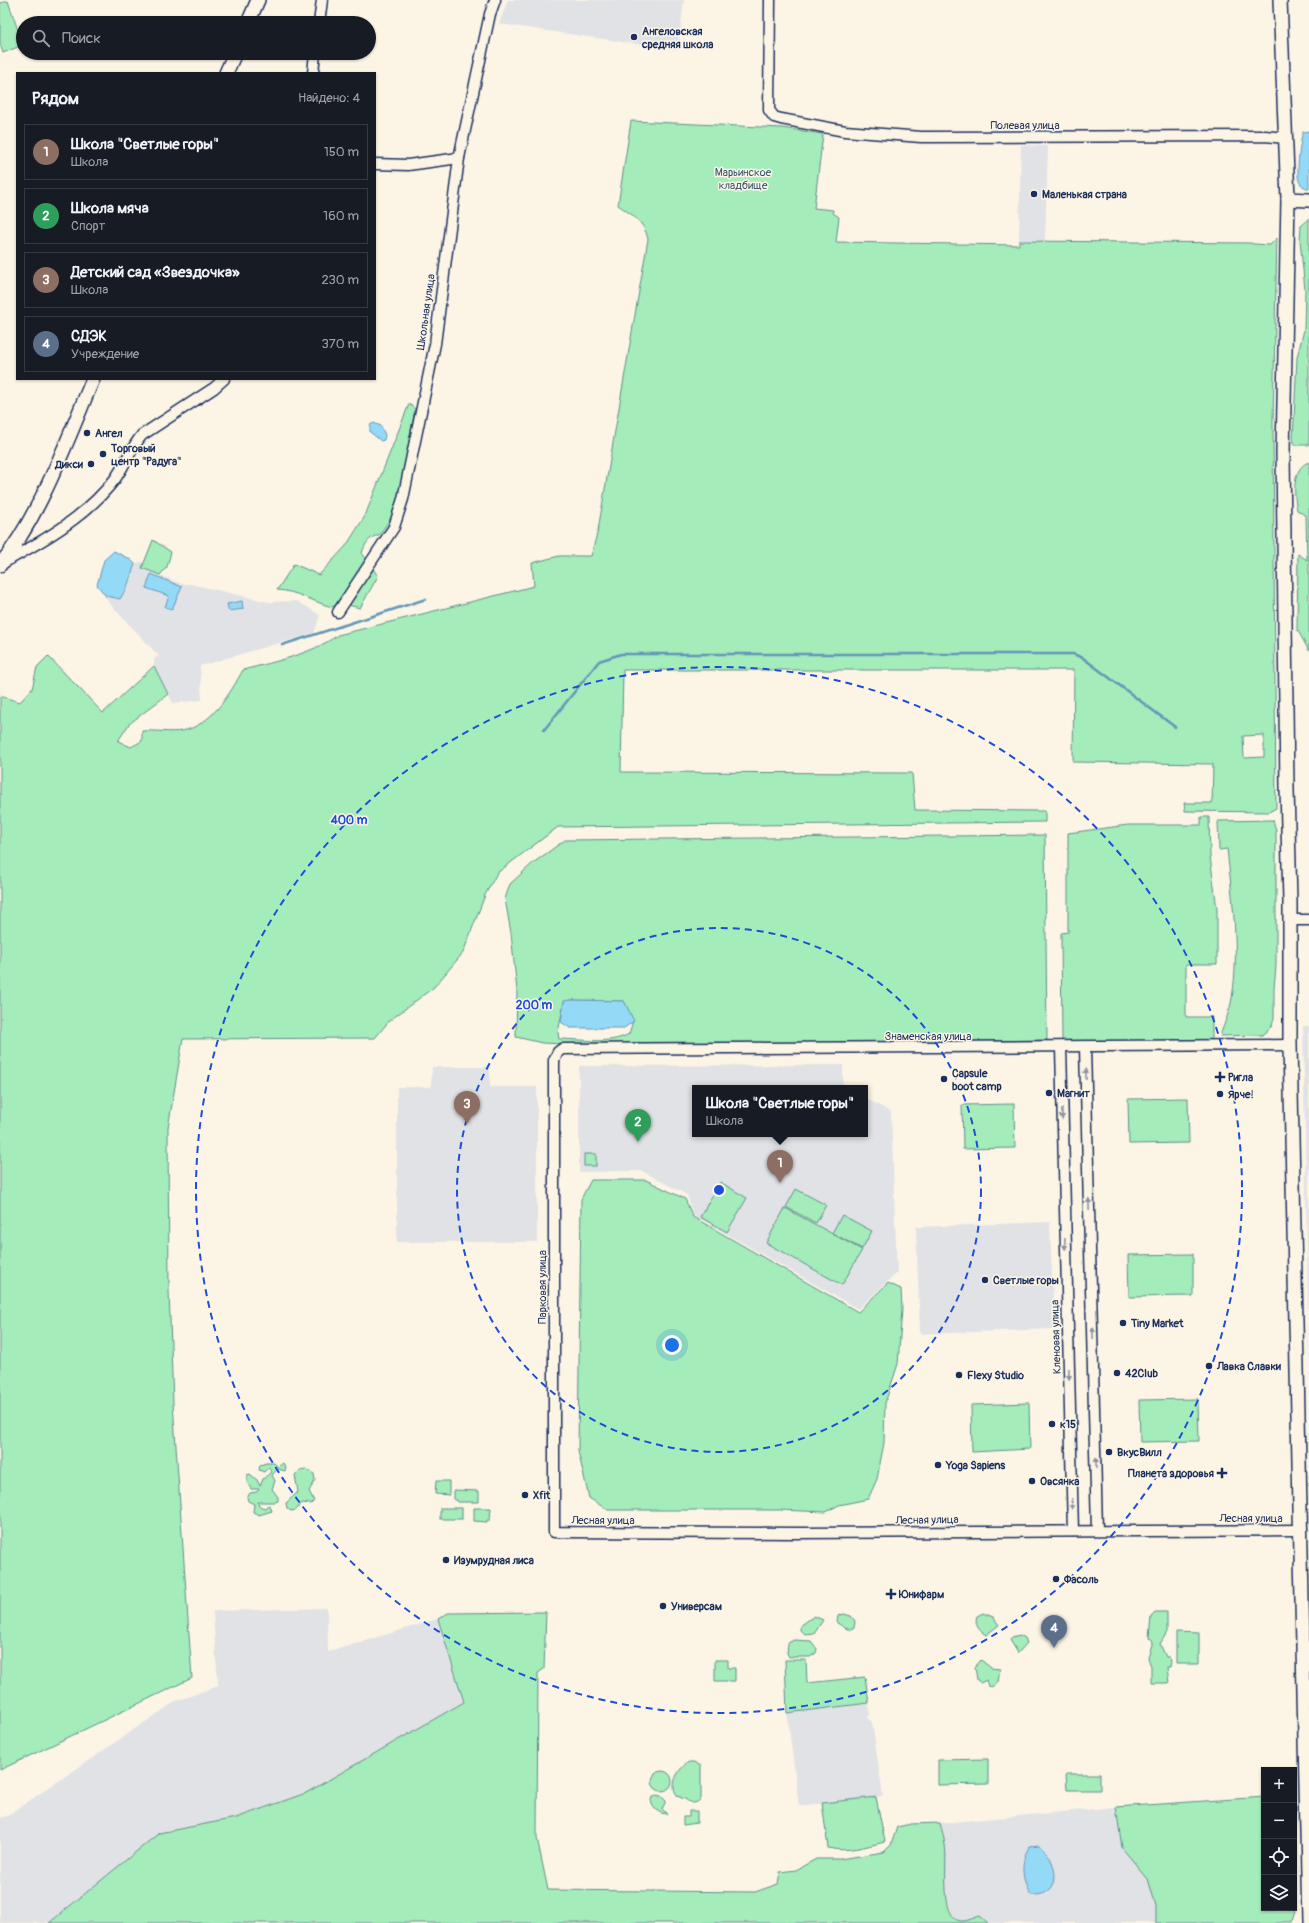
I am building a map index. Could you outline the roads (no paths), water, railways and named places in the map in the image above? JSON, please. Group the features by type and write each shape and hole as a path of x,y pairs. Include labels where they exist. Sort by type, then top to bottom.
{"street":[{"path":"251,16 258,0"},
{"path":"320,16 322,0"},
{"name":"Школьная улица","path":"338,612 394,527 403,499 435,344 459,158 490,14 495,0"},
{"name":"Полевая улица","path":"770,0 769,110 774,117 781,119 872,134 929,137 1265,136 1285,138"},
{"path":"1280,0 1288,199 1283,453 1290,920 1290,1045 1299,1530 1309,1923"},
{"path":"226,72 232,60"},
{"path":"313,72 315,60"},
{"path":"376,164 408,165 459,158"},
{"path":"1288,199 1309,200"},
{"path":"0,565 22,533 35,509 93,380"},
{"path":"0,565 62,529 106,489 124,465 134,444 142,435 214,388 223,380"},
{"path":"1290,920 1309,920"},
{"name":"Знаменская улица","path":"566,1048 1290,1045"},
{"name":"Кленовая улица","path":"1061,1047 1073,1531"},
{"path":"1085,1047 1097,1530"},
{"name":"Парковая улица","path":"554,1532 554,1060 558,1052 566,1048"},
{"name":"Лесная улица","path":"554,1532 798,1534 1097,1530 1299,1530"}],"water":[{"path":"1309,131 1309,189 1300,183 1298,172 1303,132"},
{"path":"374,423 381,426 385,435 384,440 381,441 370,432 370,425"},
{"path":"114,551 131,560 135,564 127,587 120,599 106,596 97,585 104,560"},
{"path":"151,574 182,587 172,609 165,607 169,596 146,588"},
{"path":"242,601 243,609 229,611 227,604"},
{"path":"564,1001 624,1001 634,1021 624,1028 570,1028 561,1022"},
{"path":"1039,1845 1045,1850 1050,1858 1055,1875 1054,1883 1050,1890 1042,1894 1031,1895 1025,1883 1023,1864 1030,1846"}],"waterway":[{"path":"282,645 426,599"},
{"path":"544,730 599,661 621,654 1073,654 1083,658 1175,727"}],"place":[{"name":"Ангеловская средняя школа","path":"634,37"},
{"name":"Маленькая страна","path":"1034,194"},
{"name":"Ангел","path":"87,433"},
{"name":"Торговый центр \"Радуга\"","path":"103,454"},
{"name":"Дикси","path":"91,464"},
{"name":"Ригла","path":"1220,1077"},
{"name":"Capsule boot camp","path":"944,1079"},
{"name":"Магнит","path":"1049,1093"},
{"name":"Ярче!","path":"1220,1094"},
{"name":"Детский сад «Звездочка»","path":"467,1124"},
{"name":"Школа мяча","path":"638,1142"},
{"name":"Школа \"Светлые горы\"","path":"780,1183"},
{"name":"Светлые горы","path":"985,1280"},
{"name":"Tiny Market","path":"1123,1323"},
{"name":"Лавка Славки","path":"1209,1366"},
{"name":"42Club","path":"1117,1373"},
{"name":"Flexy Studio","path":"959,1375"},
{"name":"к15","path":"1052,1424"},
{"name":"ВкусВилл","path":"1109,1452"},
{"name":"Yoga Sapiens","path":"938,1465"},
{"name":"Планета здоровья","path":"1222,1473"},
{"name":"Овсянка","path":"1032,1481"},
{"name":"Xfit","path":"525,1495"},
{"name":"Изумрудная лиса","path":"446,1560"},
{"name":"Фасоль","path":"1056,1579"},
{"name":"Юнифарм","path":"891,1594"},
{"name":"Универсам","path":"663,1606"},
{"name":"СДЭК","path":"1054,1648"}],"park label":[{"name":"Марьинское кладбище","path":"743,178"}]}
